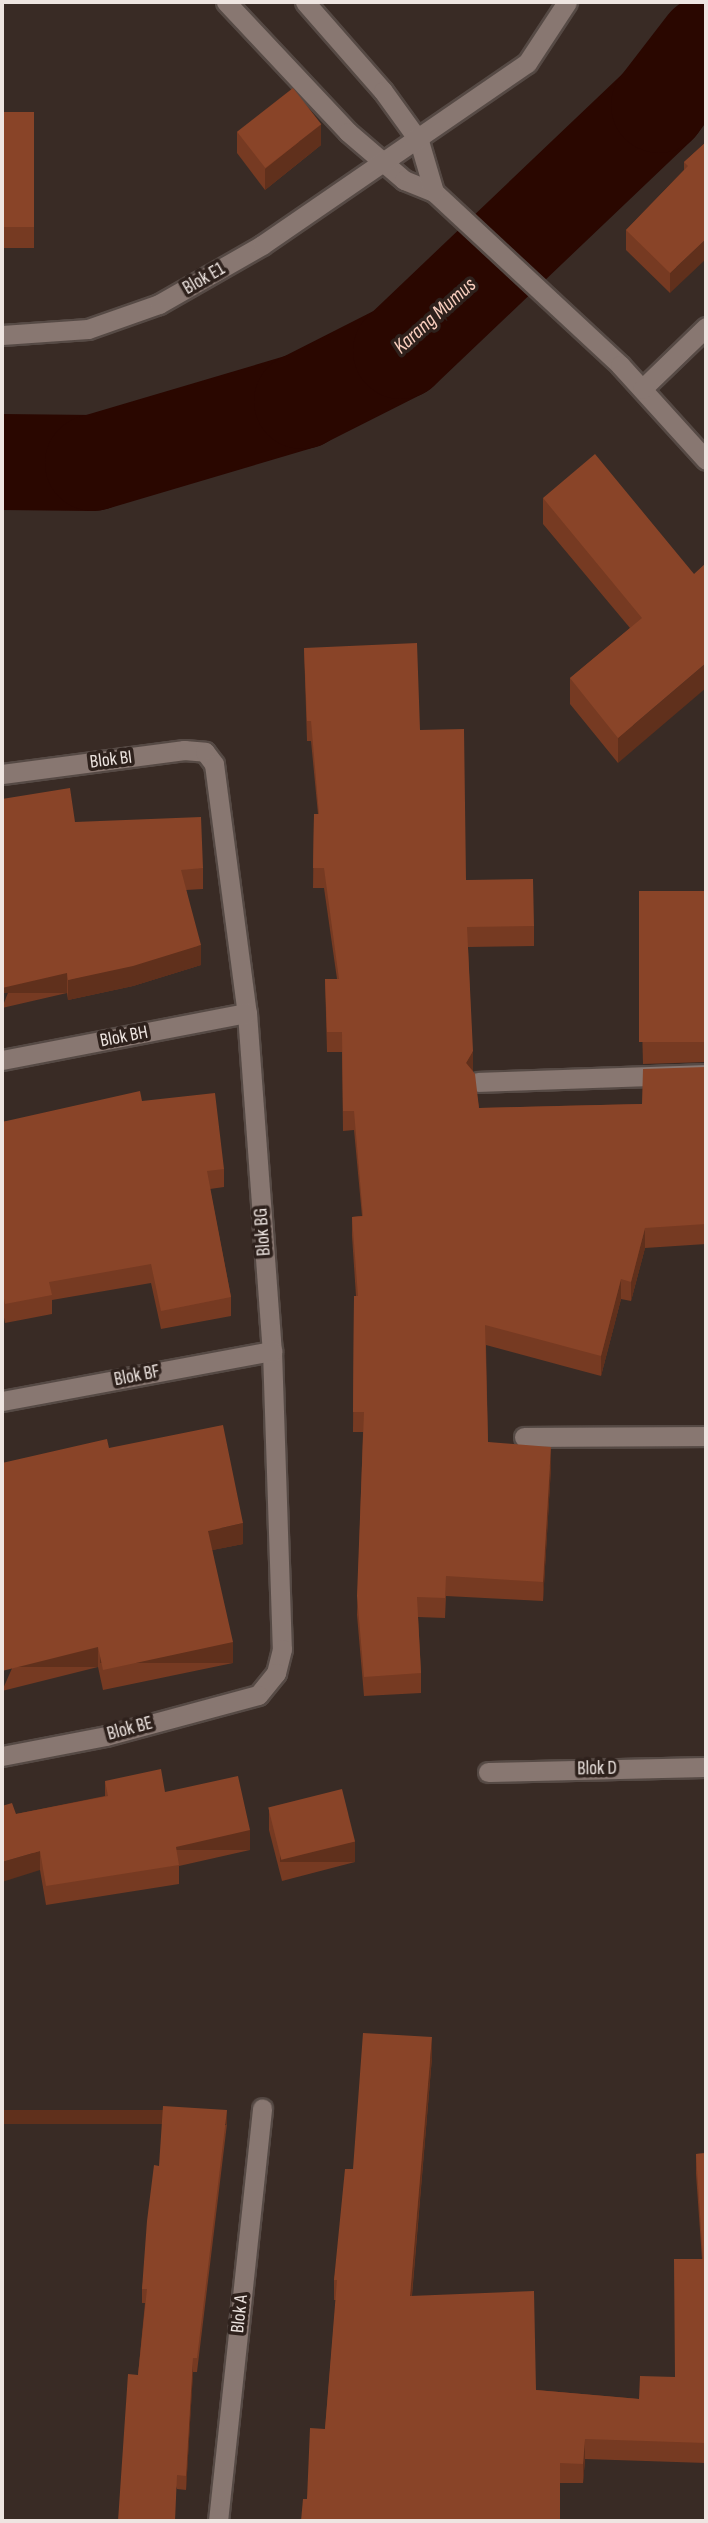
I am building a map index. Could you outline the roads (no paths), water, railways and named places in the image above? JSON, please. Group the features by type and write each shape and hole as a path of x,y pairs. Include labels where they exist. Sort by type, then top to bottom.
{"street":[{"path":"226,2 383,164 404,180 434,192 620,365 706,460"},
{"path":"305,2 383,91 419,141 434,192"},
{"name":"Blok E1","path":"2,335 88,329 159,304 262,245 419,141 527,63 567,2"},
{"path":"642,389 706,327"},
{"name":"Blok BI","path":"2,774 184,750 205,752 214,764"},
{"name":"Blok BG","path":"214,764 247,1013 272,1351 282,1649 276,1673 258,1695"},
{"name":"Blok BH","path":"2,1060 247,1013"},
{"path":"478,1082 706,1074"},
{"name":"Blok BF","path":"2,1401 272,1351"},
{"path":"524,1437 706,1436"},
{"name":"Blok BE","path":"2,1756 106,1736 258,1695"},
{"name":"Blok D","path":"488,1772 706,1767"},
{"name":"Blok A","path":"218,2521 262,2108"}],"waterway":[{"name":"Karang Mumus","path":"2,462 93,463 302,401 401,351 659,105 706,44"}]}
